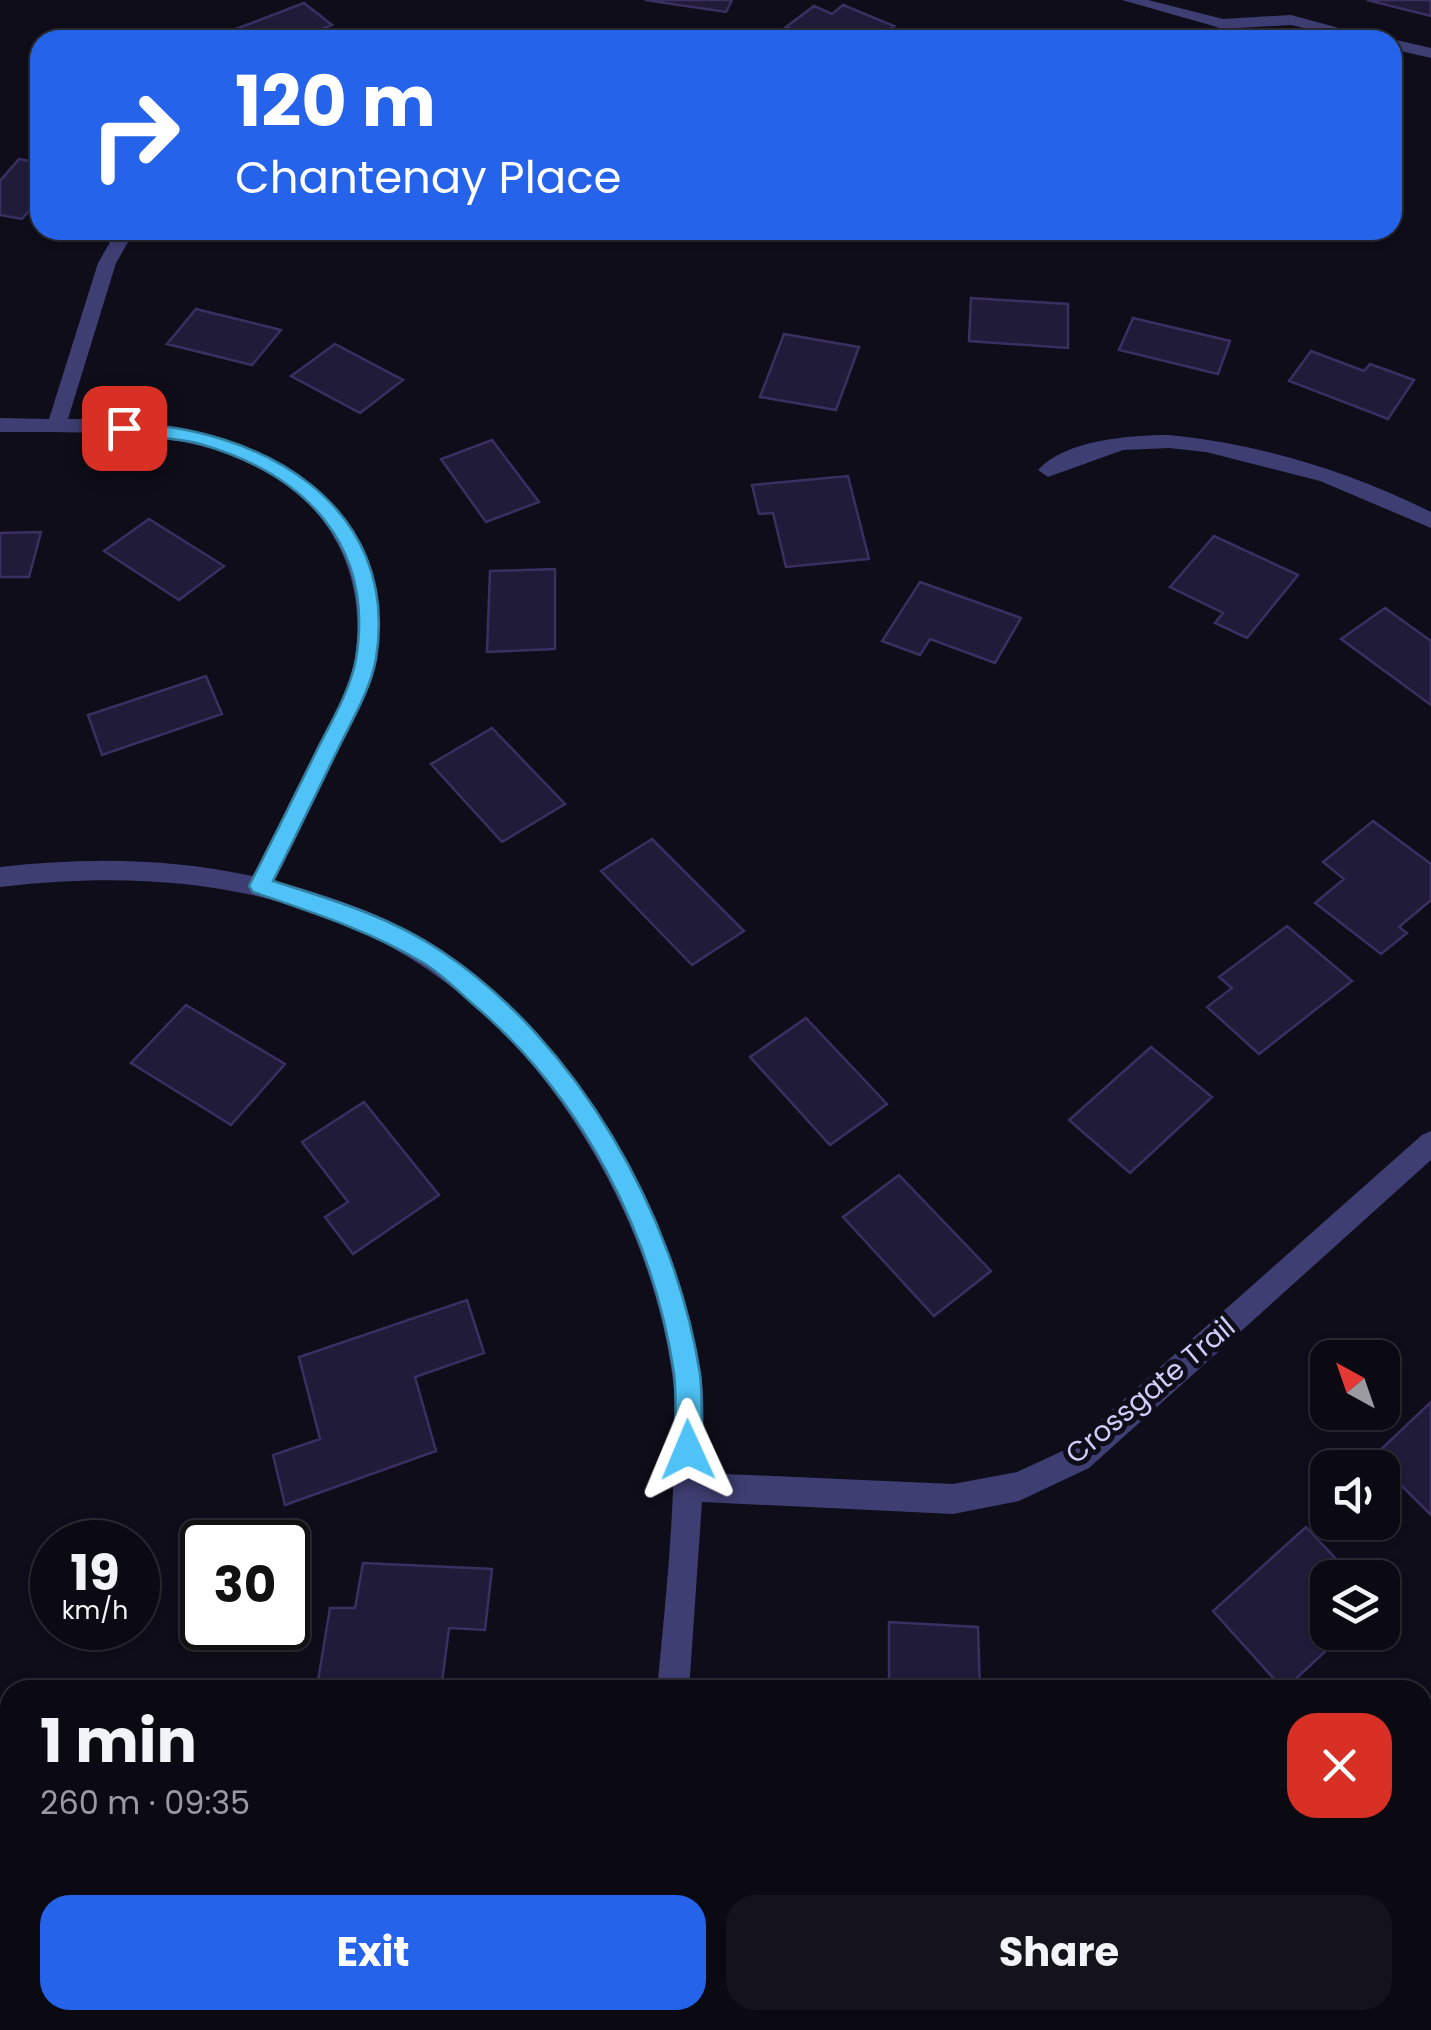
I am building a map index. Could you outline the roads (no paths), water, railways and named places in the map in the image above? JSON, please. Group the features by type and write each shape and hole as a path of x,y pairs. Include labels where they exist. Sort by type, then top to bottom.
{"street":[{"path":"1130,0 1154,3 1223,24 1290,20 1332,30"},
{"path":"1223,24 1230,30"},
{"path":"1402,46 1431,53"},
{"path":"56,426 106,263 120,240"},
{"path":"0,426 158,430 241,451 308,490 336,519 353,545 370,596 366,662 350,704 260,886"},
{"path":"1048,470 1104,446 1170,441 1260,457 1355,487 1431,521"},
{"path":"0,876 145,870 260,886 347,914 433,957 504,1017 564,1082 618,1167 660,1266 687,1375 689,1487 675,1680"},
{"name":"Crossgate Trail","path":"689,1487 953,1499 1019,1486 1079,1458 1431,1143"}]}
